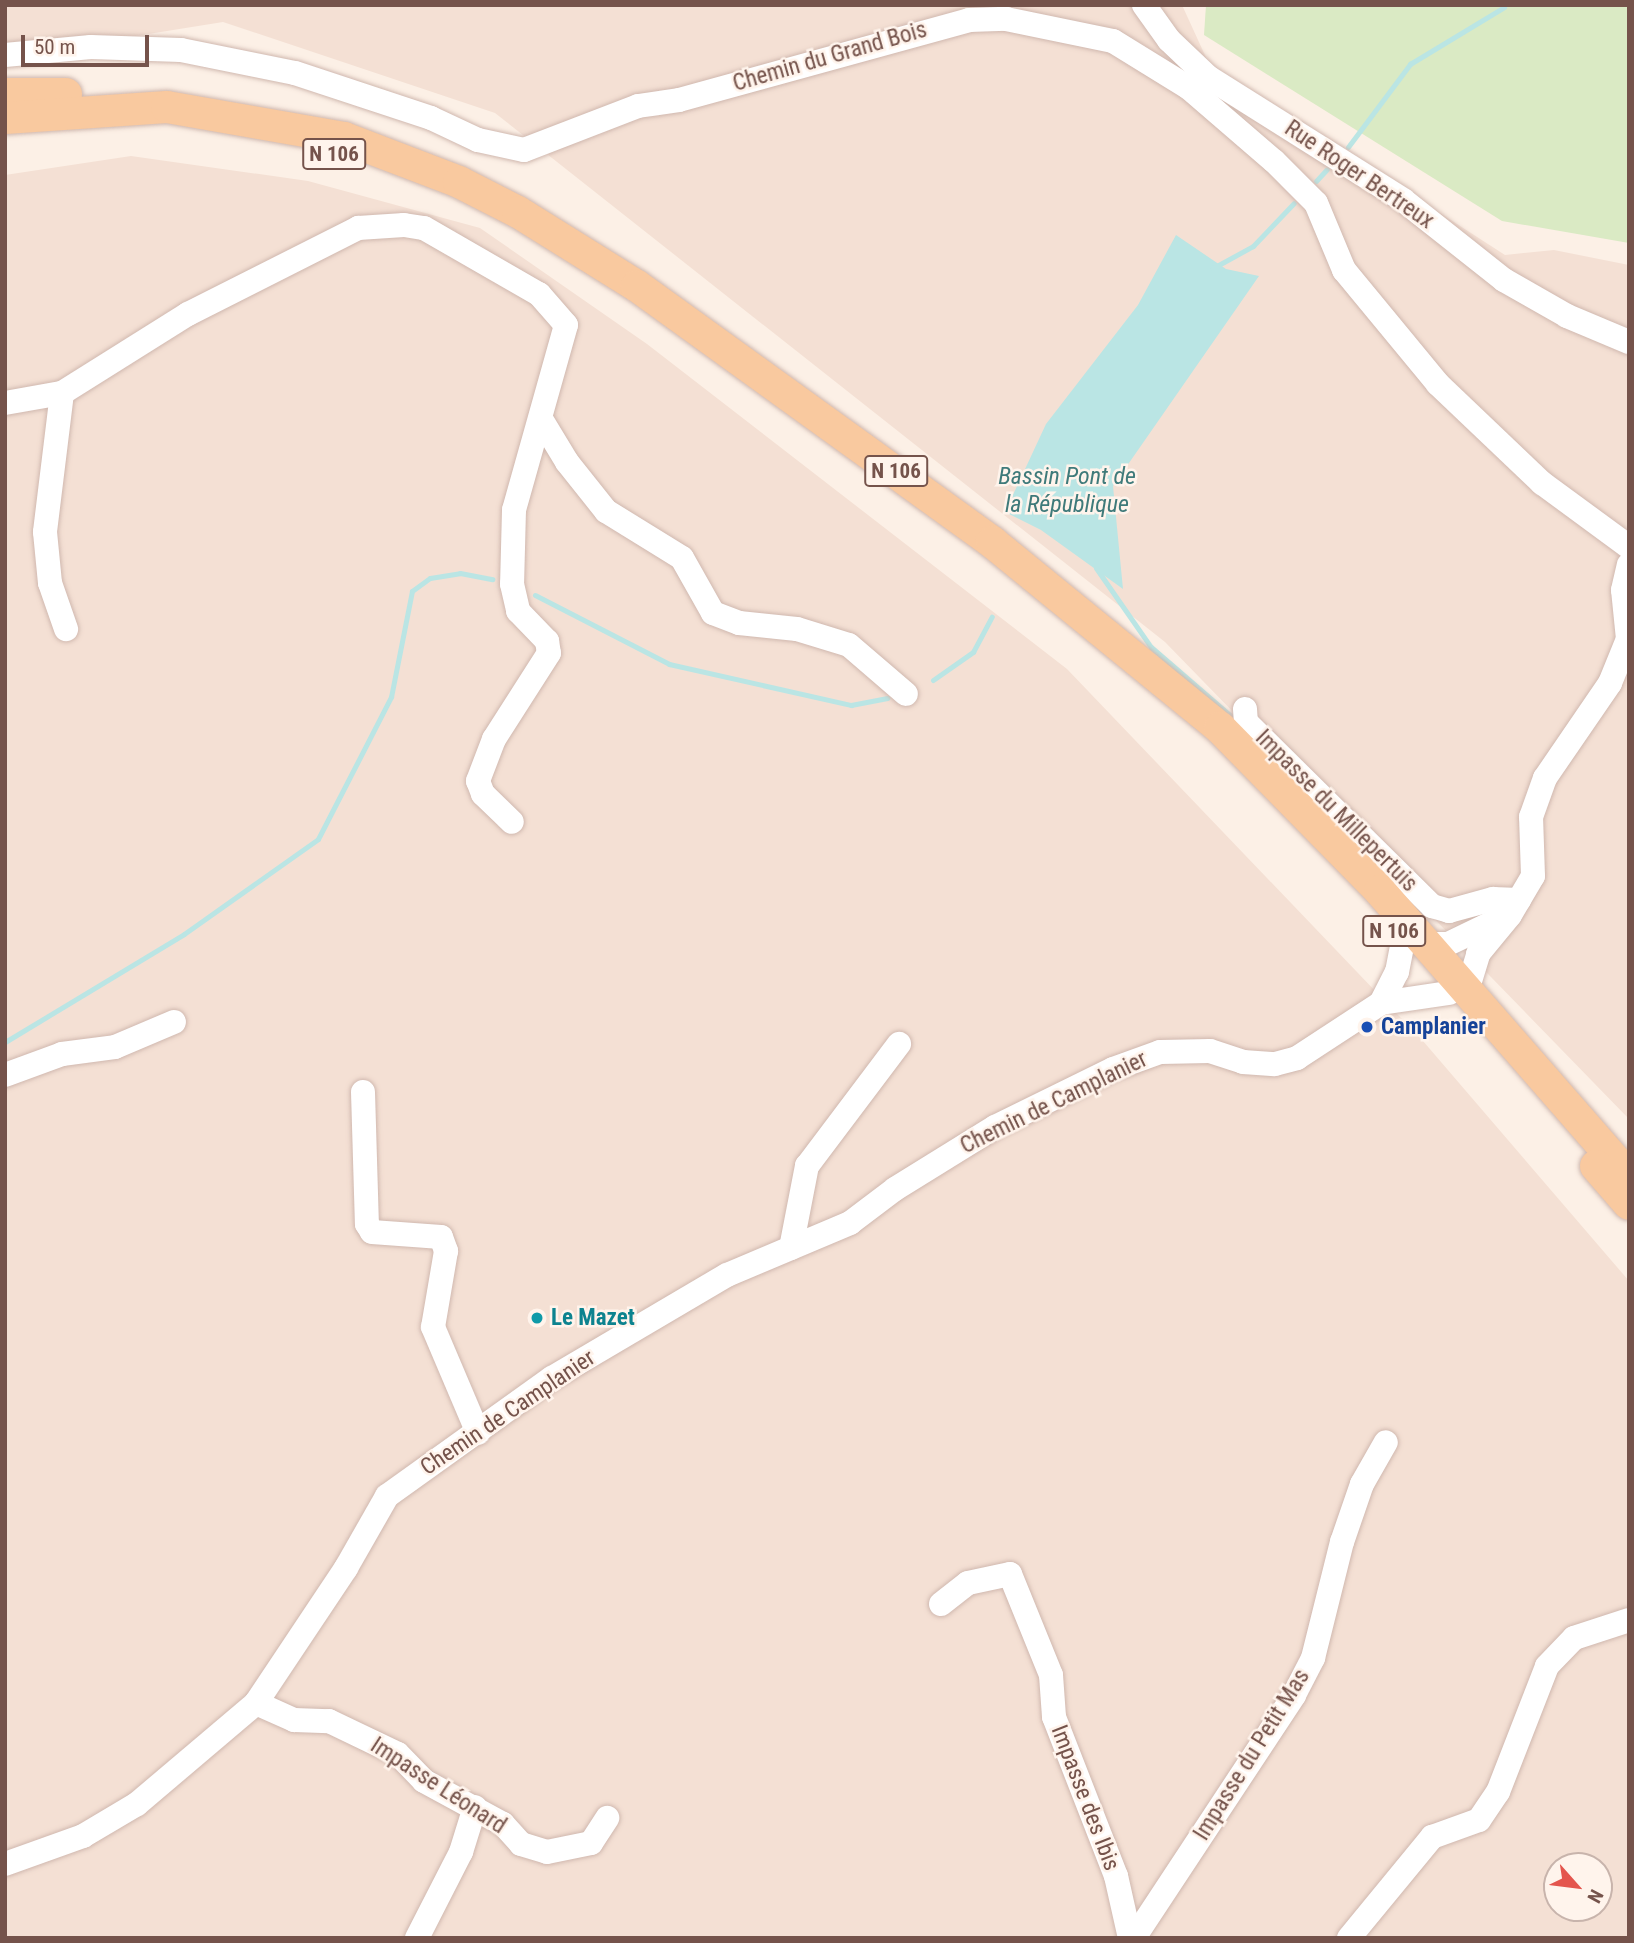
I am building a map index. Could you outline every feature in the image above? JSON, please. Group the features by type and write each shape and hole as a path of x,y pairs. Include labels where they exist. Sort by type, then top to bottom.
{"main road":[{"path":"5,94 101,94 167,107"},
{"name":"N 106","path":"5,117 167,107 291,126 391,154 518,212 636,286 992,542 1146,670 1415,943 1629,1176"},
{"name":"N 106","path":"5,135 90,124 167,127 236,133 308,147 379,166 438,189 588,267 636,286"},
{"name":"N 106","path":"1458,992 1629,1204"}],"street":[{"name":"Rue Roger Bertreux","path":"1144,5 1169,40 1208,77 1404,200 1504,280 1567,316 1629,342"},
{"name":"Chemin du Grand Bois","path":"5,55 90,47 181,50 295,73 431,118 478,140 524,150 638,106 679,100 969,20 1006,19 1113,41 1189,88 1273,161 1316,203 1344,270 1438,384 1542,483 1629,547"},
{"path":"5,403 62,393 188,314 358,228 404,225 446,239 539,294 566,325 514,510 512,584 518,611 548,640 549,653 494,738 478,781 483,794 512,821"},
{"path":"62,393 45,532 50,583 66,629"},
{"path":"541,419 567,462 606,511 682,558 713,613 739,623 797,629 849,645 906,694"},
{"path":"1458,992 1478,954 1515,907 1533,876 1531,817 1545,778 1610,682 1628,639 1623,590 1629,565"},
{"name":"Impasse du Millepertuis","path":"1245,709 1246,722 1432,906 1449,911 1493,899 1515,907"},
{"path":"1415,943 1448,944 1515,907"},
{"name":"Chemin de Camplanier","path":"1381,1003 1415,943"},
{"name":"Chemin de Camplanier","path":"5,1864 83,1836 137,1804 256,1703 346,1568 387,1496 552,1378 727,1275 850,1223 895,1189 995,1127 1113,1069 1160,1052 1210,1051 1243,1062 1275,1064 1297,1058 1381,1003 1458,992"},
{"path":"5,1075 62,1054 115,1047 174,1021"},
{"path":"792,1248 807,1166 900,1044"},
{"path":"363,1092 367,1224 372,1232 441,1237 446,1251 433,1327 478,1433"},
{"name":"Impasse du Petit Mas","path":"1132,1938 1294,1695 1313,1658 1342,1542 1362,1484 1386,1442"},
{"name":"Impasse des Ibis","path":"941,1604 968,1583 1010,1574 1051,1675 1054,1717 1116,1876 1132,1938"},
{"path":"1349,1938 1432,1837 1479,1820 1498,1792 1548,1667 1574,1638 1629,1619"},
{"name":"Impasse Léonard","path":"256,1703 294,1720 330,1721 398,1754 424,1781 503,1824 521,1844 547,1852 591,1843 607,1818"},
{"path":"417,1938 461,1852 475,1807"}],"shaded area":[{"path":"5,5 1182,5 1209,64 1505,255 1554,250 1629,265 1629,1119 1165,642 495,113 223,22 5,57"},
{"path":"131,156 308,181 480,228 647,344 1067,669 1423,1041 1629,1281 1629,1938 5,1938 5,175"}],"green space":[{"path":"1206,5 1629,5 1629,243 1502,221 1204,35"}],"water":[{"name":"Bassin Pont de la République","path":"1176,235 1226,269 1259,276 1113,486 1123,589 1041,530 1005,512 1046,424 1138,305"}],"waterway":[{"path":"1348,147 1410,64 1504,7"},
{"path":"1316,181 1327,169"},
{"path":"1213,268 1253,246 1294,203"},
{"path":"1096,568 1151,647 1238,722"},
{"path":"5,1042 184,934 318,839 391,697 412,591 430,578 460,573 492,579"},
{"path":"535,595 669,664 851,705 887,698"},
{"path":"933,680 973,652 992,617"}],"place":[{"name":"Camplanier","path":"1367,1027"},
{"name":"Le Mazet","path":"537,1318"}]}
